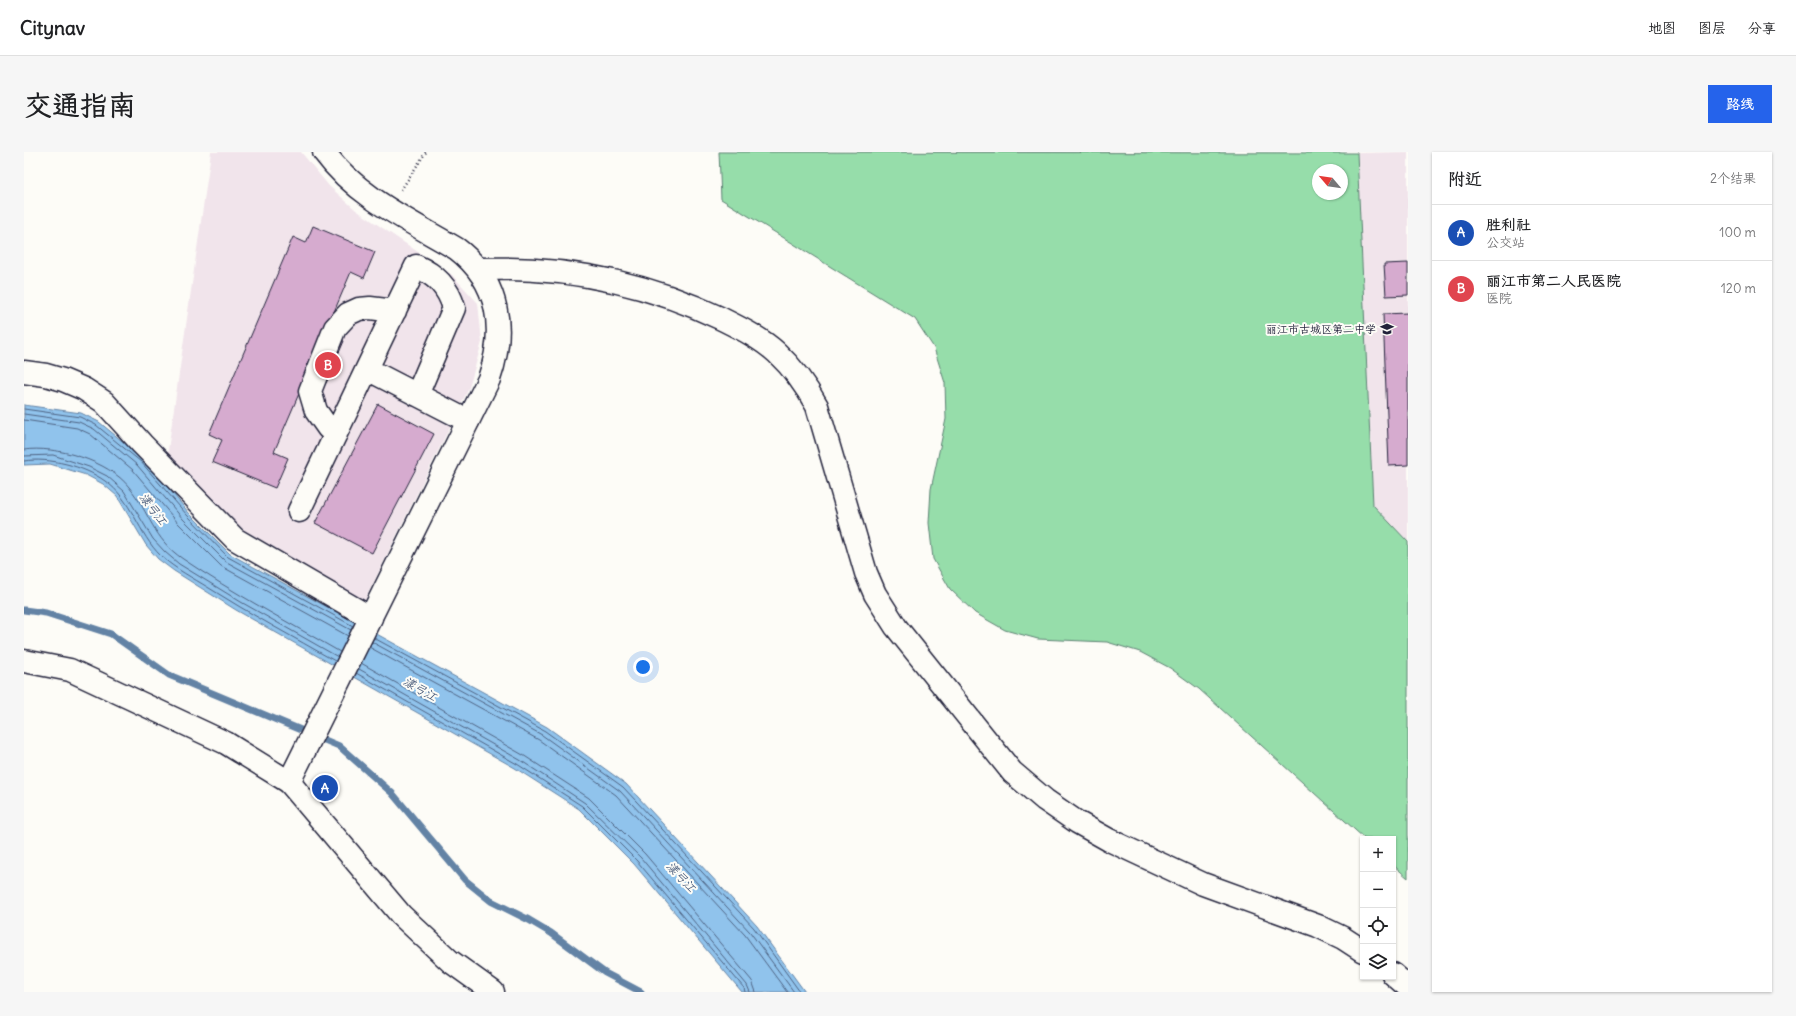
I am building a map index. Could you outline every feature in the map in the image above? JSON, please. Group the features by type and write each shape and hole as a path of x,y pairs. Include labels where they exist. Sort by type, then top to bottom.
{"street":[{"path":"289,782 468,421 488,379 497,348 497,315 493,298 479,269 457,249 389,209 355,185 324,152"},
{"path":"299,511 416,266 429,272 440,281 448,292 454,308 417,394"},
{"path":"479,269 530,269 569,272 632,286 670,297 706,311 760,340 790,366 803,381 817,406 866,573 875,594 896,627 1012,772 1045,800 1077,822 1109,840 1202,884 1318,926 1343,938 1360,949"},
{"path":"336,434 328,428 316,411 310,391 335,328 348,314 359,309 370,308 395,311"},
{"path":"367,369 468,421"},
{"path":"24,372 46,375 63,380 84,389 104,402 142,444 235,539 368,622"},
{"path":"24,661 70,670 226,743 289,782 401,915 450,961 493,992"},
{"path":"1396,976 1408,986"}],"path":[{"path":"389,209 426,152"}],"shaded area":[{"path":"211,152 301,152 329,186 356,210 452,275 478,303 482,342 469,388 362,606 257,548 166,464"},
{"name":"丽江市古城区第二中学","path":"1408,152 1408,542 1373,505 1357,153"}],"green space":[{"path":"719,152 1357,153 1373,505 1408,542 1408,878 1396,868 1396,836 1362,836 1199,689 1170,668 1140,652 1107,642 1038,639 1005,630 975,613 950,589 933,559 929,523 931,489 946,419 945,383 934,348 915,319 721,199"}],"water":[{"name":"漾弓江","path":"24,405 81,413 99,422 144,459 189,513 230,554 547,727 626,784 757,926 805,992 742,992 634,864 579,809 515,768 236,610 174,571 158,559 146,545 117,496 103,484 86,475 50,464 24,465"}],"building":[{"path":"313,226 375,252 364,278 351,272 325,333 344,341 326,383 307,375 274,452 288,458 275,488 212,462 222,440 209,434 293,237 306,243"},
{"path":"1408,263 1408,295 1386,296 1384,264"},
{"path":"1408,313 1408,465 1389,466 1383,314"},
{"path":"378,404 434,434 372,553 315,523"}],"waterway":[{"path":"24,610 46,613 111,634 169,675 339,746 392,793 465,880 491,901 551,933 605,973 641,992"}],"place":[{"name":"丽江市古城区第二中学","path":"1387,329"},
{"name":"丽江市第二人民医院","path":"328,365"},
{"name":"胜利社","path":"325,788"}]}
